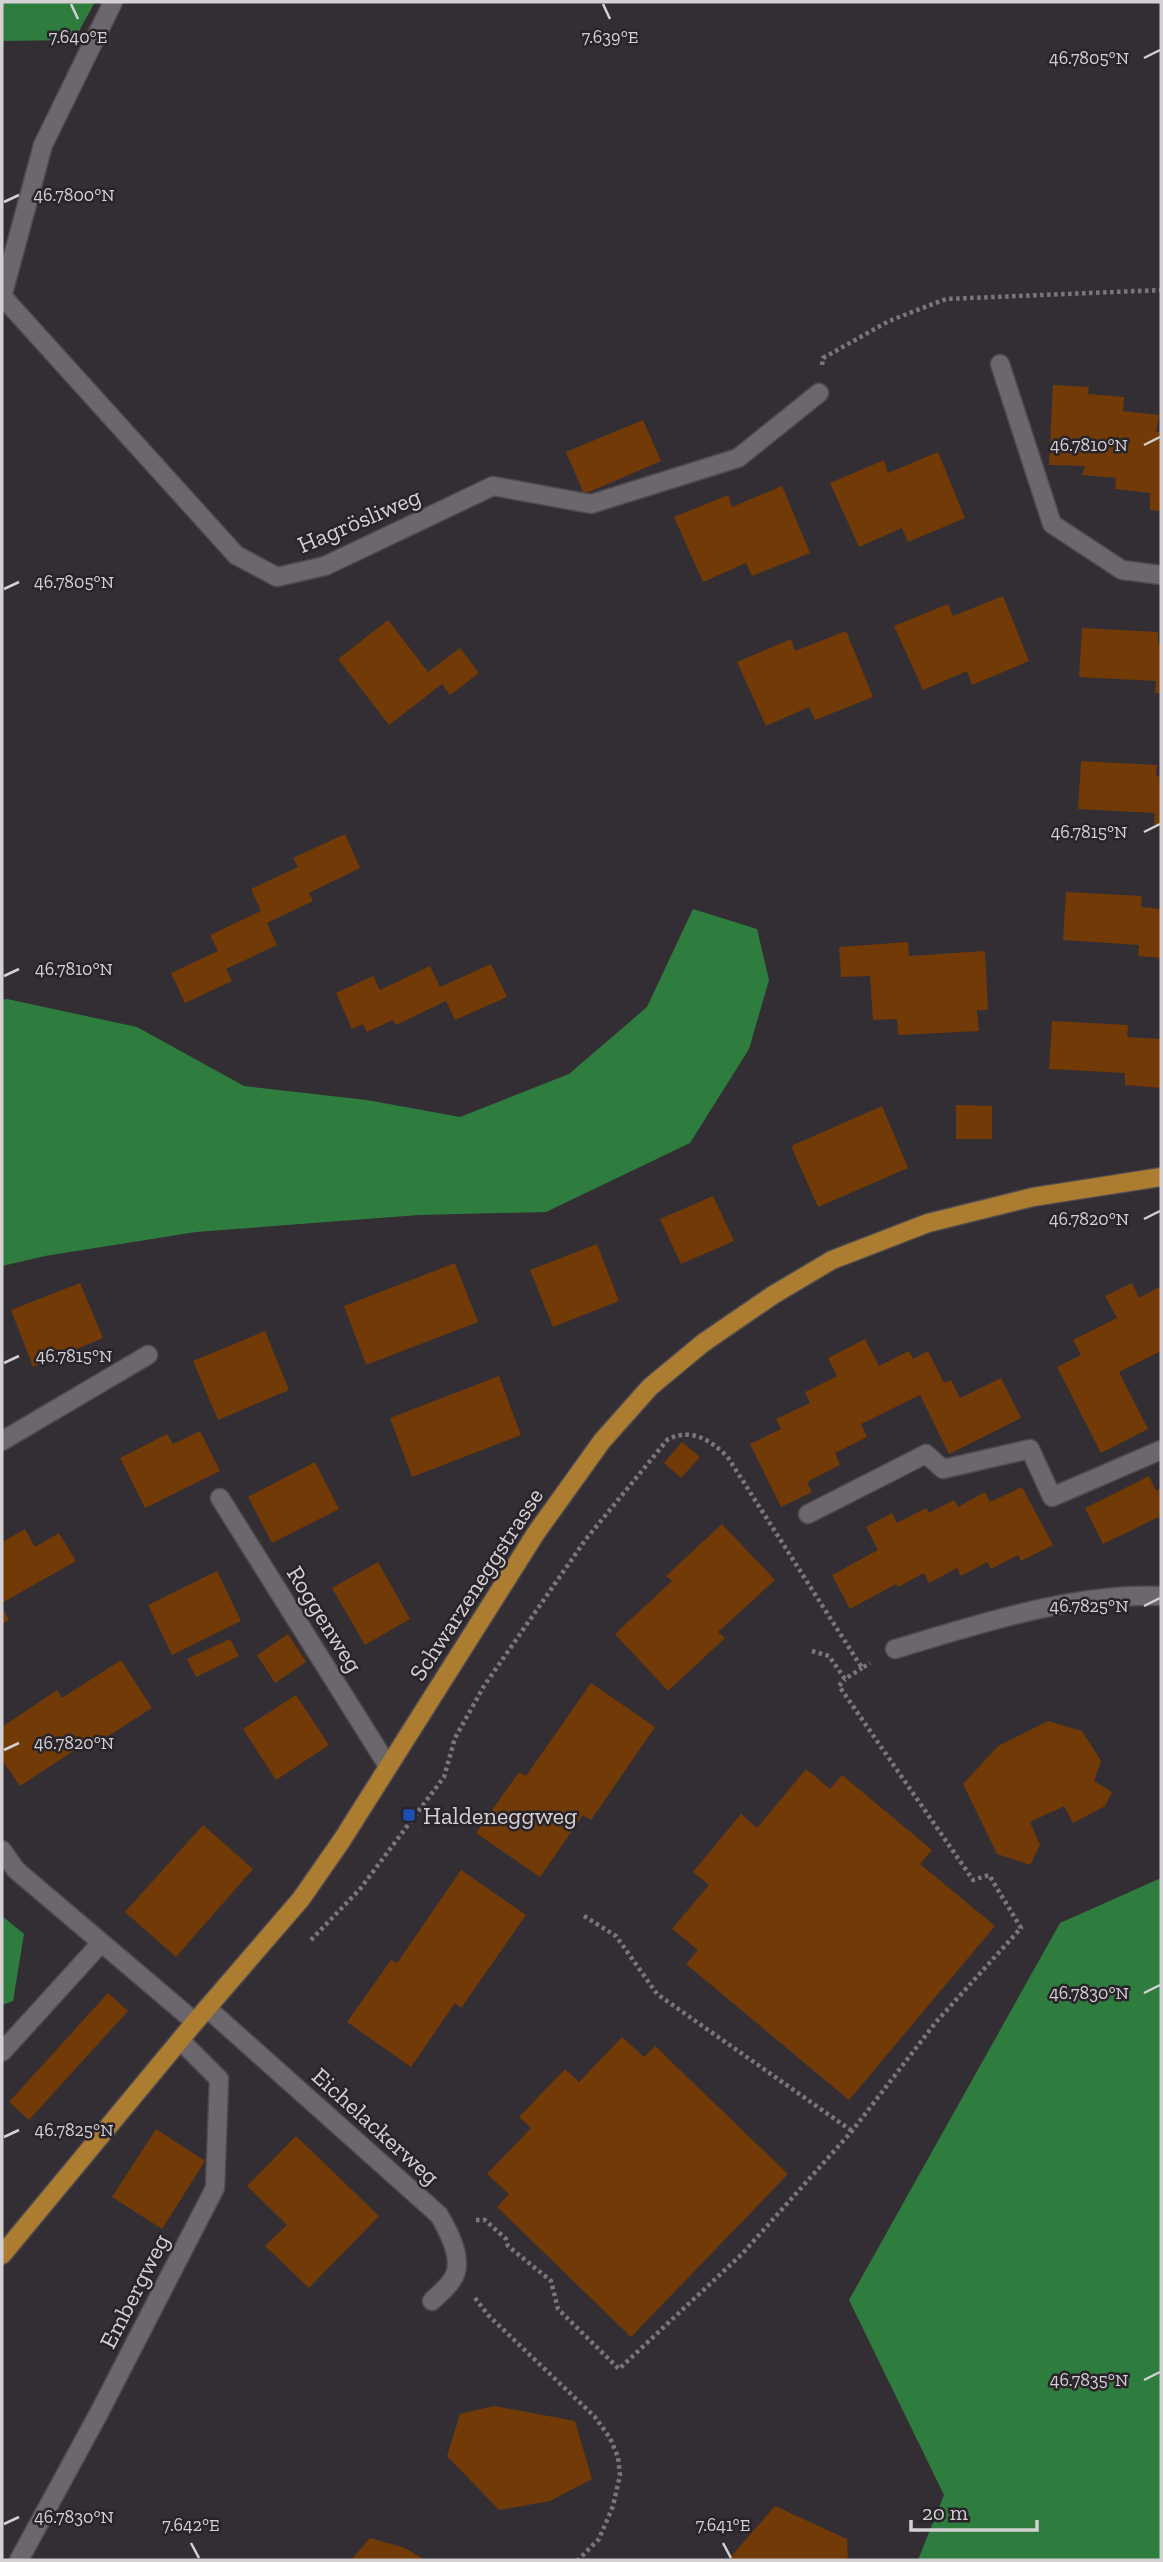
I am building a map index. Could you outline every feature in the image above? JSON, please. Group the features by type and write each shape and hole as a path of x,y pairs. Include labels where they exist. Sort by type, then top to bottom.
{"main road":[{"name":"Schwarzeneggstrasse","path":"2,2255 301,1899 342,1840 536,1533 602,1441 650,1387 703,1343 773,1295 832,1260 928,1223 1033,1197 1161,1177"}],"street":[{"path":"2,297 43,145 113,2"},
{"name":"Hagrösliweg","path":"2,297 236,555 277,577 325,566 494,486 591,504 738,458 819,393"},
{"path":"1000,364 1052,524 1122,569 1161,575"},
{"path":"2,1441 148,1355"},
{"path":"808,1514 926,1454 943,1469 1030,1449 1052,1497 1161,1450"},
{"name":"Roggenweg","path":"220,1498 388,1766"},
{"path":"895,1649 1021,1613 1083,1602 1161,1596"},
{"path":"2,1850 16,1870 195,2022"},
{"path":"2,2052 101,1943"},
{"name":"Eichelackerweg","path":"207,2008 439,2215 449,2232 457,2258 454,2278 432,2301"},
{"name":"Embergweg","path":"19,2560 215,2189 219,2079 180,2040"}],"path":[{"path":"819,393 823,358 889,321 946,299 1161,290"},
{"path":"308,1943 360,1889 444,1777 455,1738 484,1686 586,1539 668,1439 694,1433 711,1442 727,1456 862,1668"},
{"path":"485,2220 506,2239 508,2246 517,2255 551,2281 558,2309 619,2369 742,2254 852,2131 936,2022 1021,1928 989,1875 973,1880 838,1686 895,1649"},
{"path":"812,1651 829,1656 845,1679"},
{"path":"584,1916 616,1936 657,1994 852,2131"},
{"path":"473,2295 488,2315 595,2417 610,2438 618,2457 620,2474 612,2506 598,2539 578,2560"}],"green space":[{"path":"2,2 95,2 74,40 2,41"},
{"path":"693,909 757,929 769,980 749,1049 690,1143 546,1212 419,1215 196,1232 45,1256 2,1266 2,1000 137,1027 244,1086 367,1100 460,1117 569,1074 647,1007"},
{"path":"1161,1878 1161,2560 918,2560 944,2495 849,2300 1060,1923"},
{"path":"2,1916 24,1934 13,2001 2,2005"}],"building":[{"path":"1053,385 1089,387 1088,394 1124,397 1123,411 1159,415 1156,432 1161,432 1161,511 1150,510 1150,493 1115,489 1116,478 1082,475 1085,466 1049,465"},
{"path":"643,420 661,461 584,494 566,452"},
{"path":"938,452 965,518 908,542 902,528 859,547 830,483 884,460 888,473"},
{"path":"782,486 810,553 752,576 746,563 703,582 674,517 728,495 732,507"},
{"path":"1003,596 1029,661 972,685 967,671 923,690 894,626 948,604 953,616"},
{"path":"388,620 428,672 460,648 479,673 450,695 442,684 389,725 338,659"},
{"path":"1082,628 1158,632 1158,644 1161,644 1161,693 1155,693 1156,681 1079,677"},
{"path":"846,631 873,697 815,720 809,707 766,726 737,662 791,639 795,651"},
{"path":"1081,761 1157,765 1156,776 1161,777 1161,825 1154,825 1155,813 1078,809"},
{"path":"345,834 360,868 309,893 313,901 267,923 277,945 226,969 232,981 185,1003 171,973 218,951 210,935 261,911 251,889 298,867 293,858"},
{"path":"1066,892 1142,896 1141,907 1161,909 1161,958 1138,956 1139,945 1063,940"},
{"path":"908,942 909,956 985,951 988,1010 977,1010 979,1031 898,1035 897,1019 873,1020 870,976 841,977 839,947"},
{"path":"491,964 507,997 455,1020 446,1001 396,1025 393,1020 367,1032 363,1024 352,1029 336,993 373,976 380,990 430,966 440,987"},
{"path":"1052,1021 1128,1025 1127,1037 1161,1039 1161,1088 1125,1085 1125,1073 1049,1069"},
{"path":"956,1105 992,1106 992,1139 956,1139"},
{"path":"882,1106 908,1168 818,1207 791,1146"},
{"path":"713,1196 734,1241 681,1264 660,1219"},
{"path":"597,1244 619,1301 553,1327 530,1270"},
{"path":"455,1263 478,1322 366,1365 344,1306"},
{"path":"80,1283 103,1338 33,1367 11,1310"},
{"path":"1132,1283 1139,1298 1161,1286 1161,1351 1119,1372 1148,1429 1101,1453 1057,1367 1081,1355 1073,1340 1117,1318 1105,1296"},
{"path":"265,1331 289,1390 218,1420 193,1361"},
{"path":"865,1339 879,1366 909,1351 913,1359 928,1351 944,1383 951,1380 960,1398 1001,1378 1021,1418 949,1454 920,1395 861,1424 867,1437 835,1453 840,1465 807,1482 812,1492 781,1507 750,1444 781,1429 776,1419 810,1403 805,1392 837,1376 828,1358"},
{"path":"499,1376 521,1435 412,1477 390,1418"},
{"path":"200,1431 220,1471 145,1508 120,1458 167,1434 173,1444"},
{"path":"682,1442 700,1457 681,1478 664,1463"},
{"path":"315,1462 339,1509 272,1543 248,1497"},
{"path":"1149,1476 1156,1491 1161,1488 1161,1516 1103,1544 1085,1508"},
{"path":"1022,1487 1053,1545 1021,1561 1018,1555 991,1569 987,1562 961,1576 957,1568 929,1583 924,1573 898,1587 896,1584 850,1609 832,1575 878,1550 866,1527 892,1513 897,1523 926,1508 929,1513 954,1500 958,1507 985,1492 990,1502"},
{"path":"722,1524 775,1580 718,1632 725,1638 668,1691 615,1634 672,1581 666,1576"},
{"path":"25,1529 35,1547 59,1533 76,1561 2,1603 2,1542"},
{"path":"378,1562 410,1619 365,1645 332,1588"},
{"path":"217,1571 241,1621 172,1655 148,1605"},
{"path":"2,1608 9,1620 2,1624"},
{"path":"288,1634 306,1662 275,1683 257,1655"},
{"path":"230,1639 239,1656 196,1677 187,1659"},
{"path":"121,1660 152,1708 85,1751 81,1746 20,1786 2,1760 2,1727 57,1690 62,1698"},
{"path":"591,1683 655,1727 591,1820 583,1815 540,1877 476,1833 519,1772 526,1776"},
{"path":"296,1695 329,1745 276,1780 243,1729"},
{"path":"1048,1721 1082,1731 1101,1761 1094,1781 1112,1792 1105,1806 1073,1823 1064,1806 1030,1822 1040,1845 1030,1865 997,1854 963,1784 998,1746"},
{"path":"806,1769 830,1789 842,1775 932,1850 920,1864 995,1926 849,2100 686,1964 698,1950 672,1929 709,1885 693,1872 741,1814 757,1828"},
{"path":"203,1825 253,1869 176,1957 125,1912"},
{"path":"461,1870 526,1915 461,2008 455,2003 411,2067 347,2022 391,1960 397,1963"},
{"path":"108,1993 128,2011 29,2120 9,2102"},
{"path":"622,2037 644,2057 655,2046 788,2174 631,2337 497,2207 509,2194 487,2174 531,2128 519,2117 565,2069 579,2082"},
{"path":"156,2129 205,2161 162,2229 112,2197"},
{"path":"296,2136 379,2216 309,2288 265,2246 287,2225 247,2186"},
{"path":"494,2406 575,2421 592,2479 550,2501 499,2510 447,2456 460,2414"},
{"path":"775,2506 847,2539 848,2560 728,2560"},
{"path":"370,2538 405,2548 425,2560 351,2560"}],"place":[{"name":"Haldeneggweg","path":"409,1815"}]}
